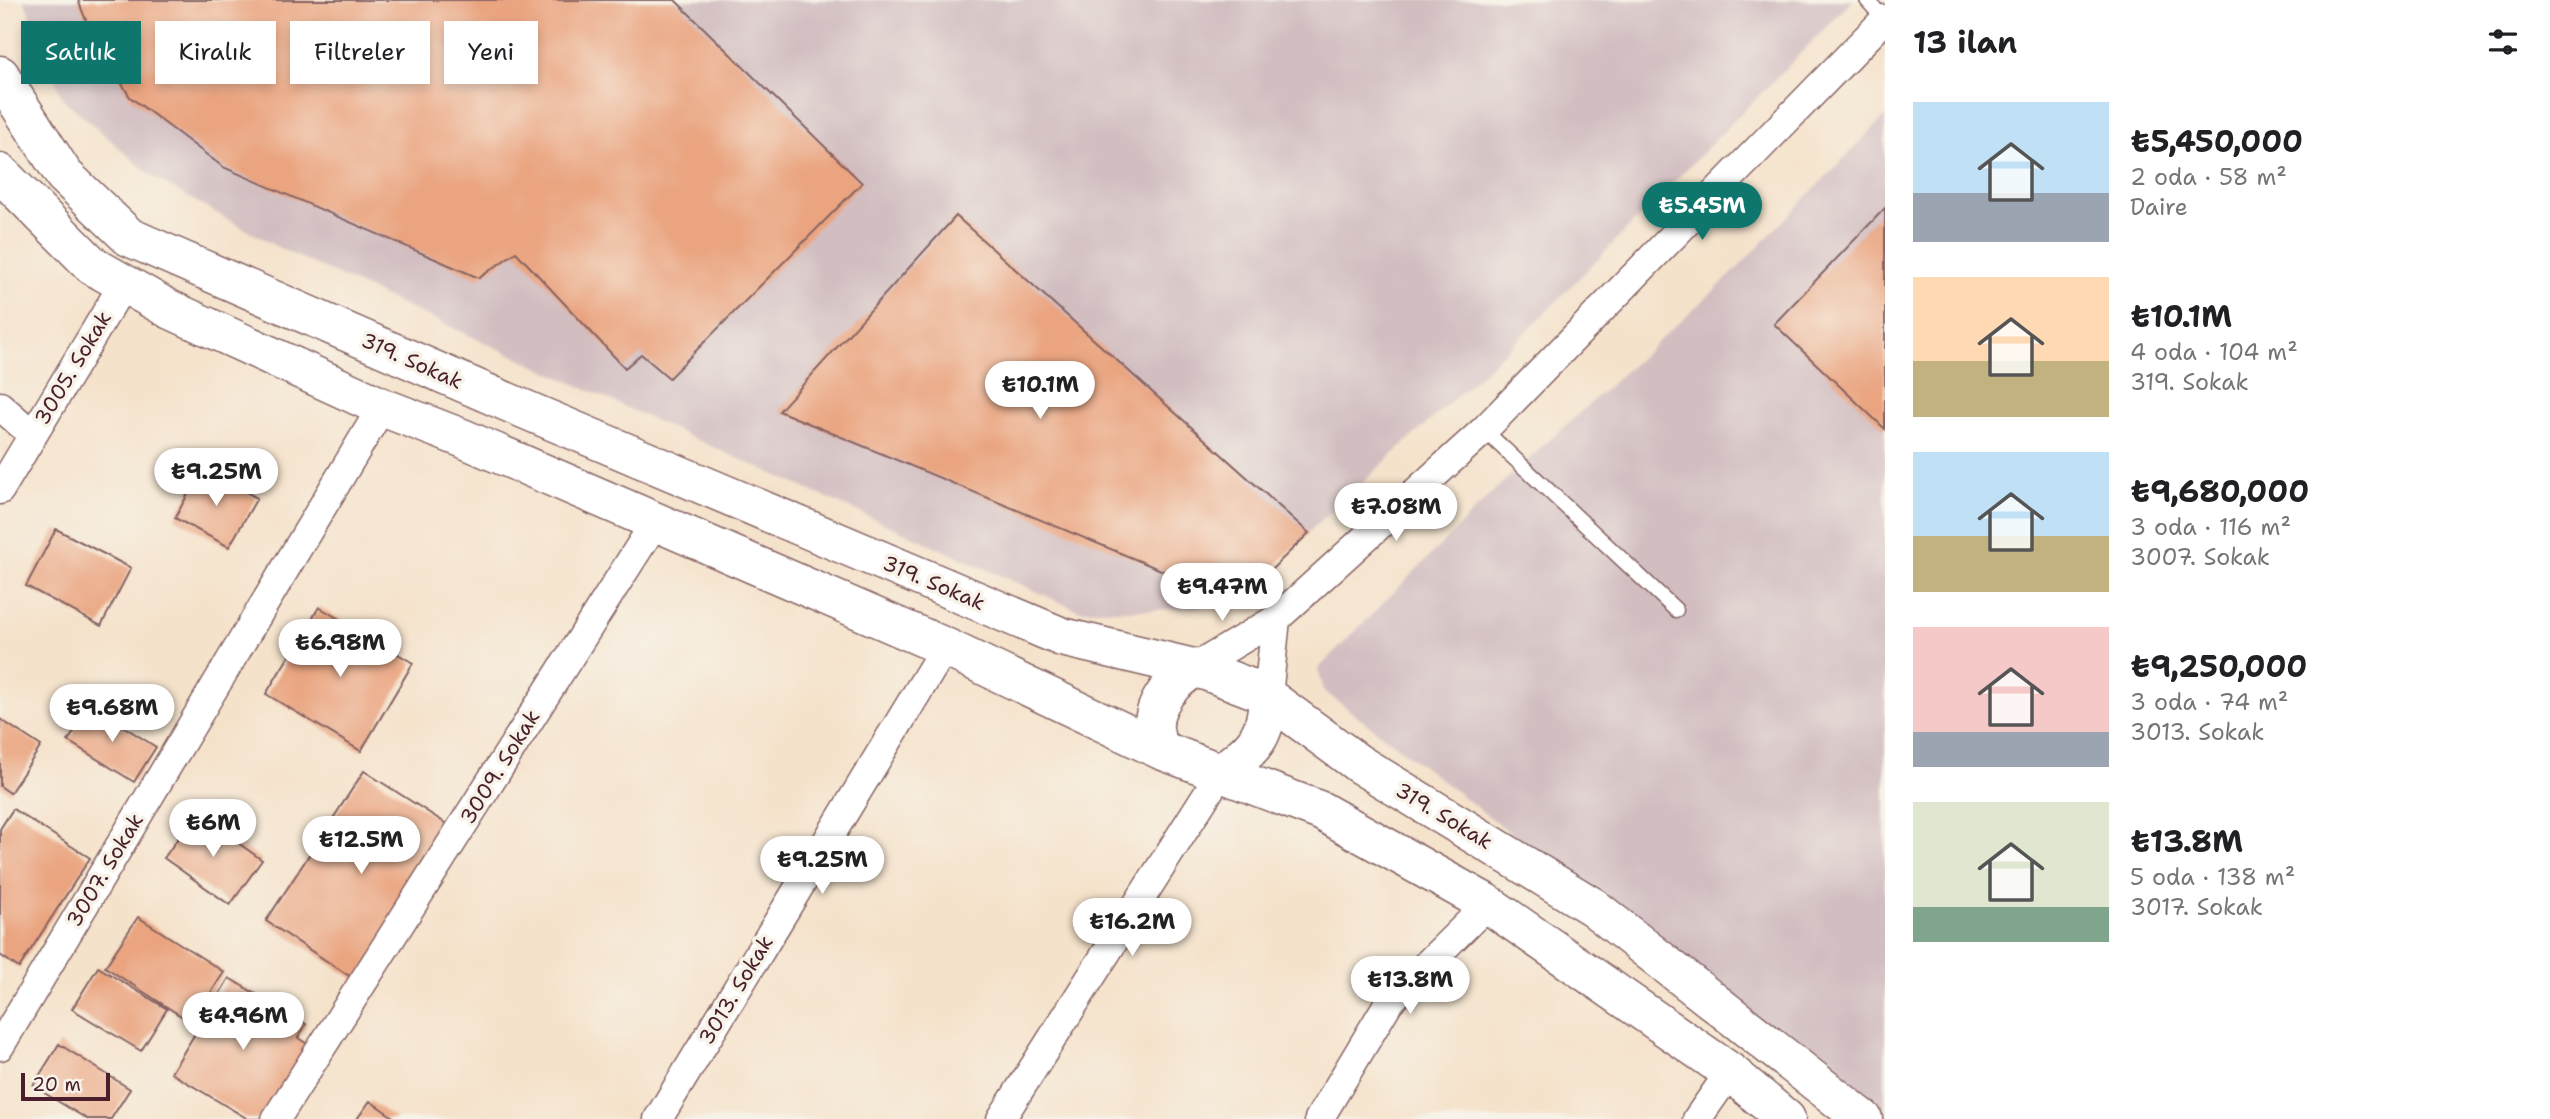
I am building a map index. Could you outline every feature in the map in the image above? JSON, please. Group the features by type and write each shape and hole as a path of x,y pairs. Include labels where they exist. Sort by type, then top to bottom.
{"main road":[{"name":"319. Sokak","path":"0,75 64,175 129,237 512,404 1062,637 1224,676 1268,696 1359,764 1593,907 1863,1119"},
{"path":"0,173 93,266 169,309 382,407 945,647 1161,750 1321,811 1488,904 1730,1072 1786,1119"},
{"path":"1161,750 1154,729 1157,709 1171,685 1194,668"},
{"path":"1221,772 1255,745 1264,725 1268,696"}],"street":[{"path":"1194,668 1276,619 1484,430 1885,19"},
{"name":"3005. Sokak","path":"0,490 124,283"},
{"path":"0,406 33,435"},
{"name":"3007. Sokak","path":"0,1046 382,407"},
{"name":"3009. Sokak","path":"276,1119 656,522"},
{"path":"1268,696 1276,619"},
{"name":"3013. Sokak","path":"657,1119 945,647"},
{"path":"1001,1119 1221,772"},
{"path":"1319,1119 1389,1002 1488,904"},
{"path":"1696,1119 1730,1072"}],"lane":[{"path":"1867,0 1885,19"},
{"path":"1484,430 1676,610"}],"shaded area":[{"path":"24,0 1853,0 1521,337 1229,605 1155,610 1078,610 697,440 281,249 154,178 62,98 57,84 141,84 141,21 32,21"},
{"path":"1885,116 1885,1118 1324,691 1318,669 1496,489 1730,276"}],"building":[{"path":"78,0 675,0 862,183 669,378 641,354 625,368 516,252 479,278 223,167 130,97 122,84 141,84 141,21 86,21"},
{"path":"1885,208 1885,429 1774,324"},
{"path":"956,216 1309,533 1245,595 1230,598 1214,592 779,411"},
{"path":"202,468 257,498 229,547 175,518"},
{"path":"56,529 131,568 101,626 26,586"},
{"path":"319,607 413,663 361,751 266,694"},
{"path":"91,706 156,747 134,782 68,741"},
{"path":"0,719 41,746 10,793 0,786"},
{"path":"364,771 456,830 357,981 266,921"},
{"path":"13,809 90,858 19,968 0,955 0,829"},
{"path":"196,813 262,860 230,905 164,858"},
{"path":"138,917 224,972 192,1023 105,967"},
{"path":"98,967 167,1009 141,1051 72,1009"},
{"path":"229,978 306,1024 298,1038 309,1045 264,1119 248,1119 171,1073"},
{"path":"59,1044 130,1089 111,1119 87,1119 33,1086"},
{"path":"370,1101 396,1119 357,1119"}]}
